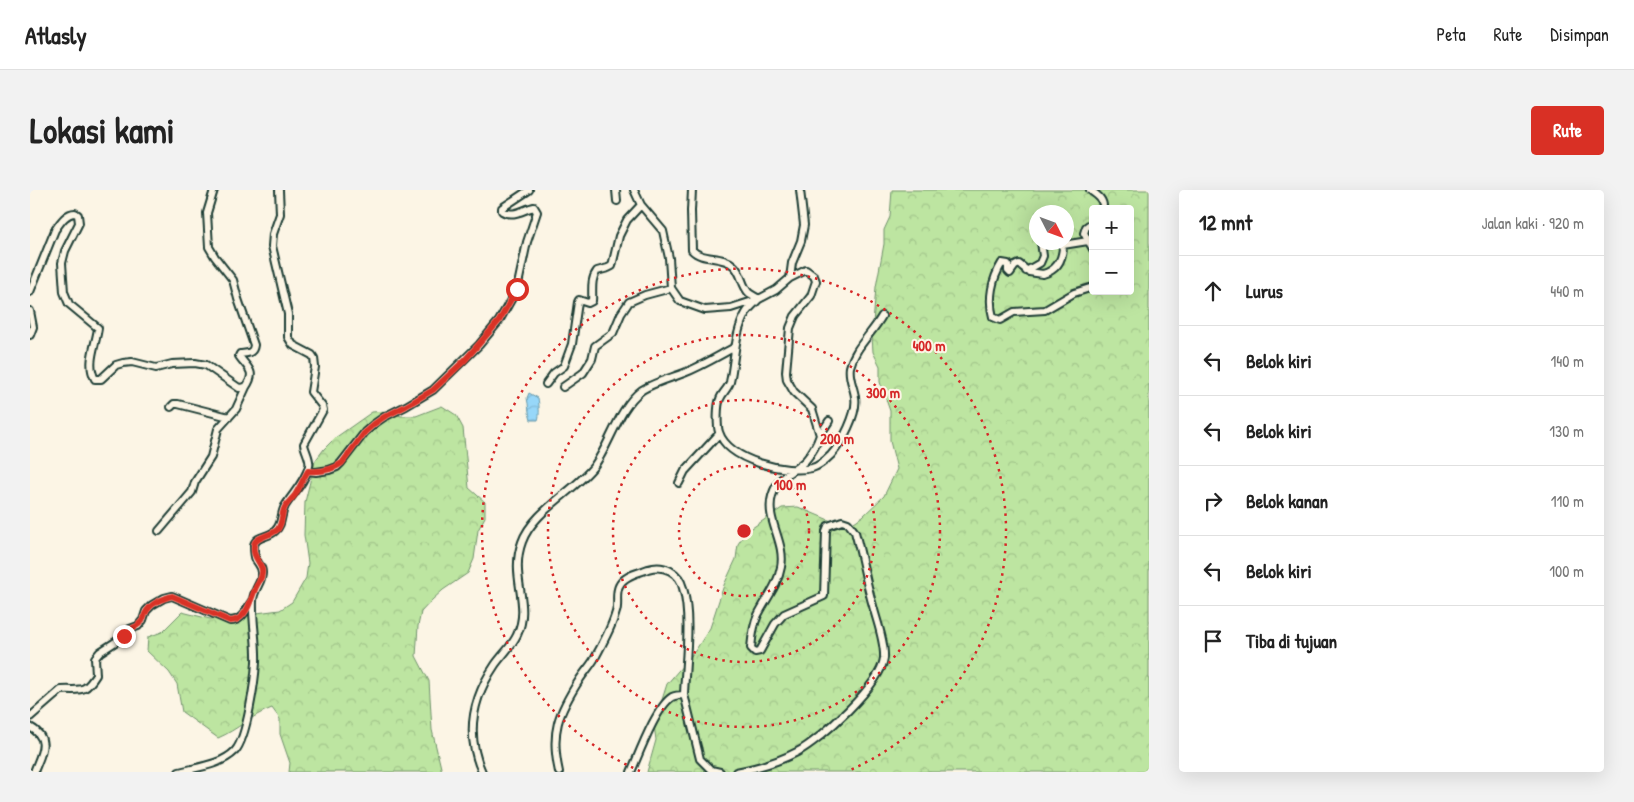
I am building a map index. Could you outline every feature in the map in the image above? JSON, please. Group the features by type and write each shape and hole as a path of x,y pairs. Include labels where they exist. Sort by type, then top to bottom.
{"street":[{"path":"159,531 192,492 198,477 211,457 218,429 222,422 240,404 251,378 250,369 238,356 250,353 254,345 233,280 209,246 207,213 214,190"},
{"path":"30,717 60,690 81,691 85,689 96,675 95,658 103,649 124,636 130,628 138,626 143,620 146,611 152,605 172,596 230,621 236,621 241,618 262,580 262,567 254,554 255,541 271,534 280,526 285,507 299,488 308,471 309,462 304,444 323,410 311,392 315,367 314,358 293,345 288,337 288,314 272,246 273,234 280,214 279,190"},
{"path":"308,471 329,470 342,463 365,432 384,417 438,386 480,345 499,321 517,289 537,212 534,206 514,213 505,213 501,209 529,190"},
{"path":"616,190 617,201"},
{"path":"634,190 641,205 663,231 669,258 671,288 680,302 705,310 731,308 759,299 776,290 790,278 806,270 814,276 816,281 811,296 795,316 790,328 786,372 787,380 794,392 812,409 820,434"},
{"path":"692,190 692,250 699,255 714,257 731,263 739,273 748,292 759,299"},
{"path":"790,278 792,263 801,241 804,226 800,190"},
{"path":"1090,190 1100,198 1103,205"},
{"path":"546,384 564,366 572,344 578,302 580,300 592,302 594,274 597,270 612,266 619,236 627,220 641,205"},
{"path":"30,292 55,230 59,223 69,214 75,213 78,215 79,223 65,252 62,263 64,292 72,307 98,328 91,355 95,379 101,379 116,365 123,363 132,362 156,368 172,364 195,363 206,366 239,388 246,387"},
{"path":"1074,242 1088,241 1084,229 1089,225"},
{"path":"1026,270 1040,263 1043,256 1042,250"},
{"path":"1062,250 1063,256 1061,261 1048,273 1038,275 1017,264 1010,273 1007,264 1003,262 1000,264 989,299 995,319 1000,320 1014,312 1046,310 1074,293 1089,289"},
{"path":"563,387 583,373 592,359 595,346 613,333 621,314 629,302 644,295 671,288"},
{"path":"759,299 746,312 735,347 729,384 720,399 718,424 720,434 734,452 750,460 792,469 816,466 831,454 840,442 855,406 855,395 850,376 852,361 862,343 882,316"},
{"path":"30,310 33,327 30,335"},
{"path":"482,772 476,759 473,740 475,705 482,687 522,624 524,611 516,566 522,542 531,526 594,466 626,409 642,390 686,372 735,347"},
{"path":"171,407 174,404 178,404 229,417"},
{"path":"736,772 773,763 808,746 867,690 877,675 883,661 882,642 854,532 848,523 842,521 828,526 826,531 824,546 824,596 784,614 775,624 760,651 755,652 751,650 753,630 757,616 773,589 782,565 782,552 773,524 772,497 777,483 792,469 804,462 811,454 829,420"},
{"path":"679,483 685,471 720,434"},
{"path":"559,772 554,743 559,720 572,693 597,656 616,613 619,586 623,580 630,576 654,567 666,568 675,573 684,590 687,619 684,695 700,759 711,770 720,772"},
{"path":"179,772 215,763 230,755 237,749 241,741 250,708 256,663 252,600"},
{"path":"631,772 652,723 660,711 671,698 684,695"},
{"path":"30,727 44,743 34,772"}],"green space":[{"path":"892,190 1149,190 1149,772 647,772 656,740 654,725 667,684 695,651 710,628 724,585 736,559 738,544 746,532 782,508 798,507 836,523 851,524 863,516 884,496 897,469 890,441 890,411 880,382 880,366 873,352 872,336 876,287 884,244 884,230 890,217"},
{"path":"442,406 456,415 463,428 469,488 485,502 485,517 478,530 474,559 468,573 432,600 421,612 418,626 416,656 429,681 432,730 442,772 289,772 290,763 280,734 280,719 272,708 218,738 182,712 177,684 169,672 147,651 148,637 162,632 182,612 210,619 280,610 292,602 306,578 308,563 304,535 305,502 315,461 324,449 335,438 372,412 387,411 401,416 416,416"}],"water":[{"path":"529,393 538,398 538,420 531,420 529,414 527,398"}],"route":[{"path":"124,636 125,632 130,628 138,626 143,620 146,611 152,605 172,596 230,621 236,621 241,618 262,580 262,567 254,554 255,541 275,532 280,526 285,507 299,488 308,471 316,472 336,467 342,463 365,432 374,424 433,390 443,382 480,345 499,321 517,289"}]}
